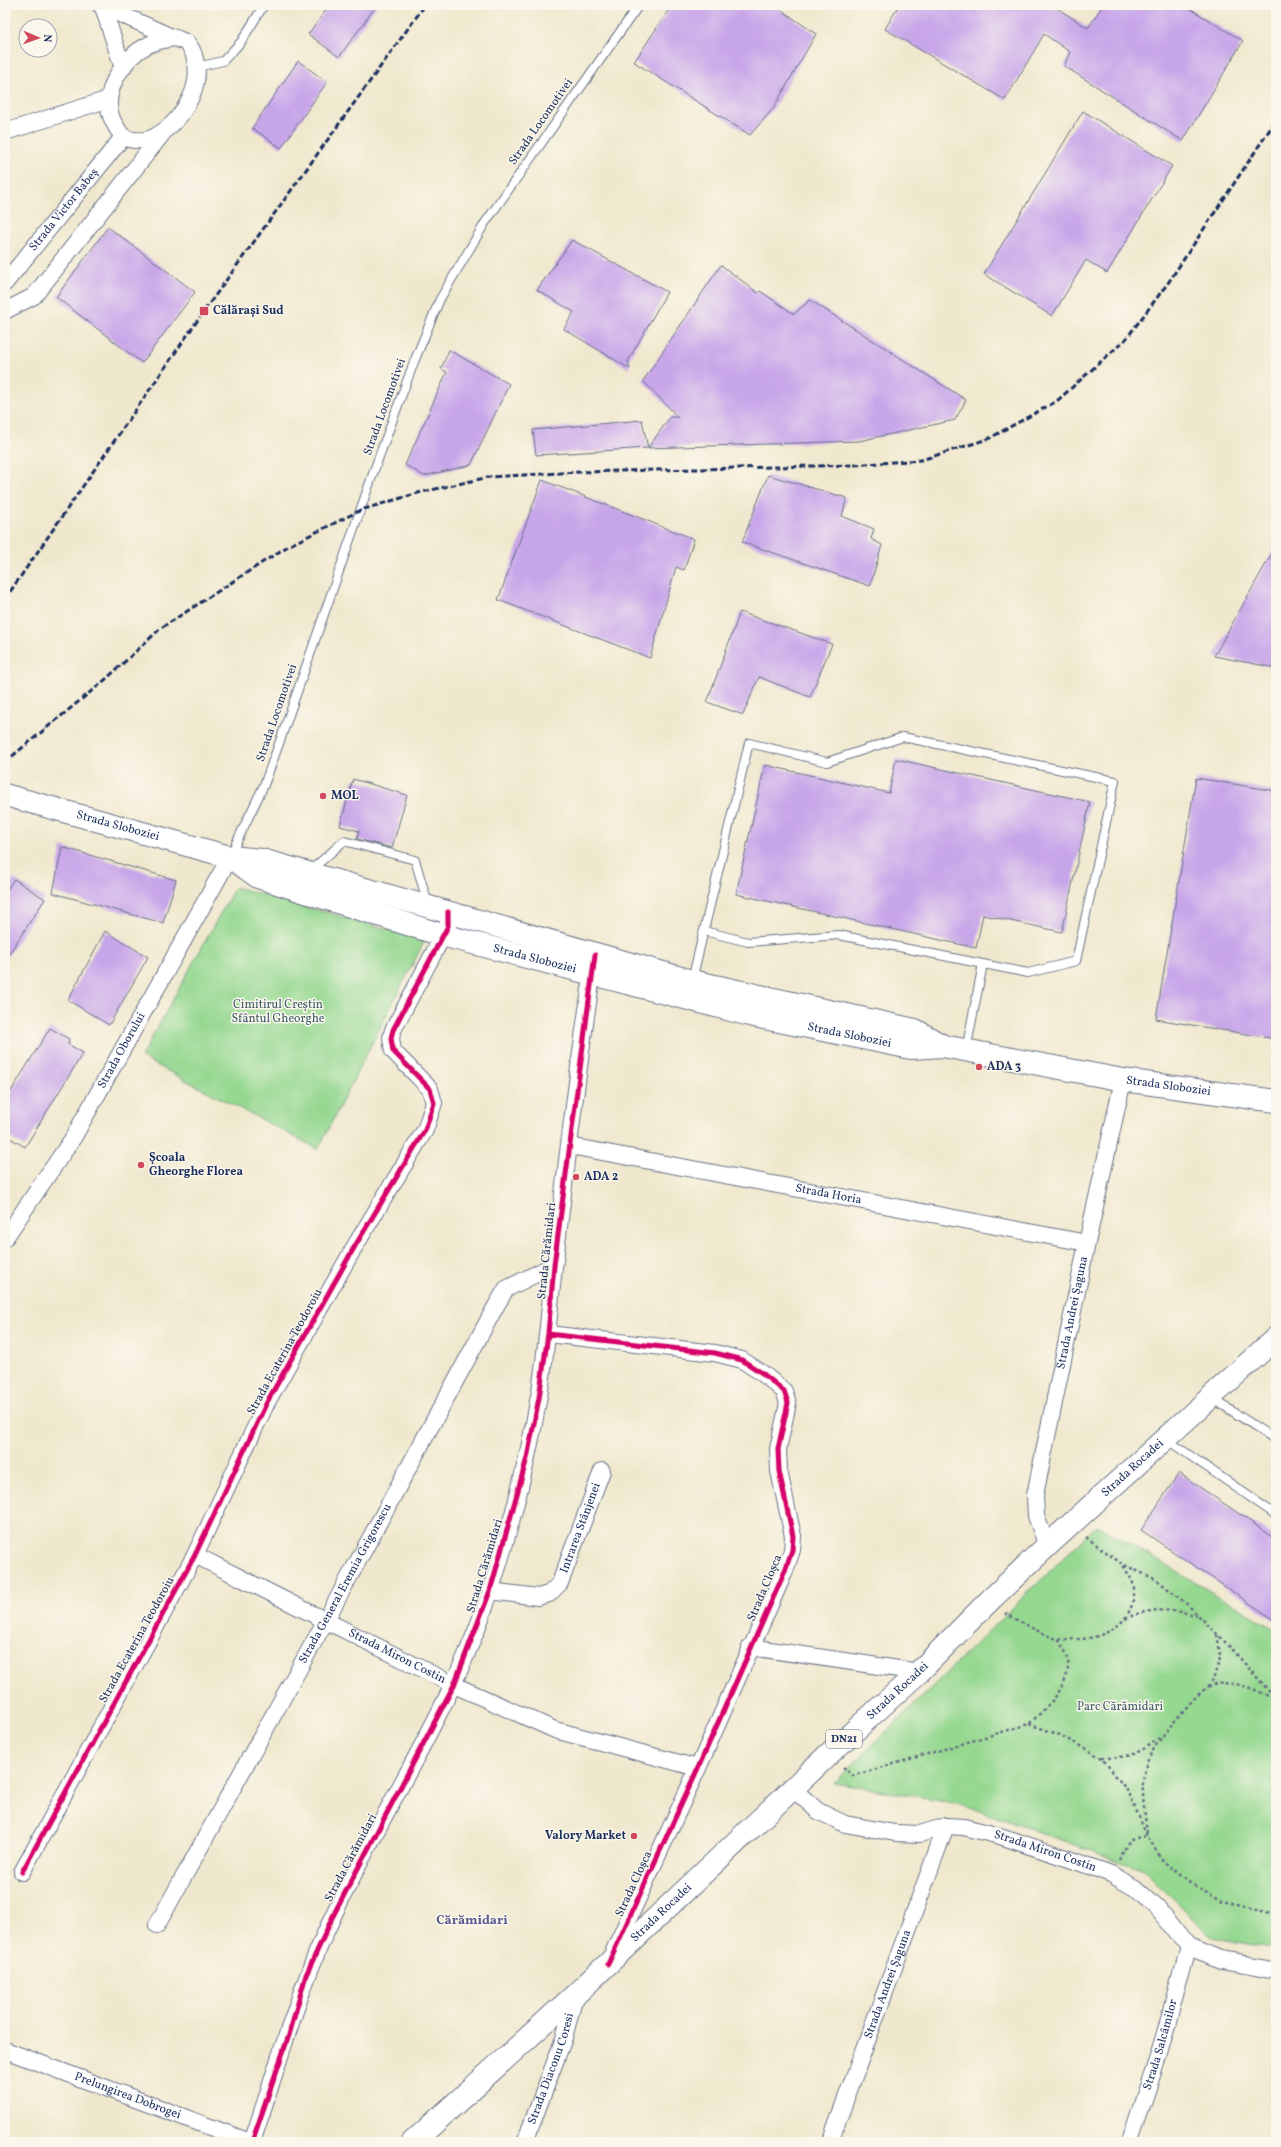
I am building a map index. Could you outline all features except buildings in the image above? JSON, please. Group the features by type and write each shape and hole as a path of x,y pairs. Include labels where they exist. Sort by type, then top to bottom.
{"main road":[{"name":"Strada Sloboziei","path":"5,795 230,857 262,860 438,910 594,965 754,1016 903,1047 943,1046 1123,1080 1276,1101"},
{"name":"Strada Sloboziei","path":"230,857 258,877 442,935 594,965 692,981 915,1030 943,1046"},
{"name":"Strada Rocadei","path":"413,2142 575,1995 829,1754 919,1672 987,1602 1046,1546 1276,1338"}],"street":[{"path":"5,311 34,296 169,126 182,112 197,83 197,67 194,53 187,43 101,6"},
{"path":"101,6 122,68"},
{"path":"169,126 155,137 147,140 131,140 123,137 115,126 110,113 109,99 115,81 122,68 133,54 161,39 176,38"},
{"path":"5,132 109,99"},
{"name":"Strada Victor Babeș","path":"5,283 123,137"},
{"name":"Strada Oborului","path":"5,1238 73,1138 230,857"},
{"name":"Strada Ecaterina Teodoroiu","path":"22,1872 195,1555 267,1402 355,1246 425,1130 434,1103 430,1089 393,1051 391,1038 393,1030 448,926 438,910"},
{"name":"Strada Cărămidari","path":"251,2142 306,1975 334,1912 454,1685 490,1591 527,1458 548,1334 554,1265 594,965"},
{"name":"Strada Andrei Șaguna","path":"1046,1546 1036,1516 1035,1495 1087,1243 1123,1080"},
{"name":"Strada Horia","path":"570,1146 1087,1243"},
{"name":"Strada General Eremia Grigorescu","path":"157,1925 326,1620 506,1289 554,1265"},
{"name":"Strada Cloșca","path":"548,1334 715,1353 742,1360 762,1373 784,1391 788,1403 778,1449 779,1471 792,1536 792,1550 785,1571 750,1647 698,1768 608,1964"},
{"name":"Intrarea Stânjenei","path":"490,1591 526,1597 538,1597 549,1594 560,1583 602,1471"},
{"name":"Strada Miron Costin","path":"195,1555 454,1685 555,1730 698,1768"},
{"path":"750,1647 919,1672"},
{"name":"Strada Miron Costin","path":"793,1789 818,1812 845,1824 895,1833 920,1834 946,1826 964,1827 1000,1836 1111,1874 1135,1888 1157,1908 1188,1947"},
{"name":"Strada Andrei Șaguna","path":"830,2142 946,1826"},
{"path":"1188,1947 1224,1960 1276,1970"},
{"name":"Strada Salcâmilor","path":"1130,2142 1159,2054 1188,1947"},
{"name":"Strada Diaconu Coresi","path":"525,2142 564,2038 575,1995"},
{"name":"Prelungirea Dobrogei","path":"5,2050 251,2142"}],"lane":[{"path":"197,67 222,61 241,42 264,5"},
{"name":"Strada Locomotivei","path":"230,857 264,785 376,465 414,362 440,299 485,223 639,5"},
{"path":"692,981 749,743 827,762 903,737 1115,781 1076,961 1028,973 839,934 748,942 704,931"},
{"path":"308,873 344,841 415,860 438,910"},
{"path":"966,1050 983,964"},
{"path":"1211,1397 1276,1440"},
{"path":"1165,1438 1276,1515"}],"path":[{"path":"1069,1525 1122,1564 1157,1580 1199,1616 1276,1699"},
{"path":"1122,1564 1134,1585 1133,1601 1124,1619"},
{"path":"987,1602 1032,1628 1058,1639 1086,1639 1109,1633 1124,1619 1141,1611 1167,1610 1199,1616"},
{"path":"1102,1758 1122,1758 1142,1752 1161,1737 1187,1707 1207,1688 1217,1673 1221,1656 1217,1634"},
{"path":"829,1754 853,1776 1029,1724 1050,1704 1066,1678 1068,1658 1058,1639"},
{"path":"1207,1688 1227,1684 1255,1688 1276,1699"},
{"path":"1029,1724 1060,1735 1102,1758 1129,1793 1147,1836 1163,1861 1190,1883 1222,1902 1276,1912"},
{"path":"1147,1836 1143,1798 1145,1769 1161,1737"},
{"path":"1276,1811 1276,1822"},
{"path":"1111,1874 1130,1839 1147,1836"}],"green space":[{"name":"Cimitirul Creștin Sfântul Gheorghe","path":"235,887 425,940 318,1149 141,1057"},
{"name":"Parc Cărămidari","path":"1097,1525 1276,1630 1276,1949 1211,1937 1144,1870 958,1803 834,1783"}],"railway":[{"path":"5,599 204,311 425,5"},
{"path":"5,762 105,680 161,628 288,546 361,510 418,493 489,477 579,472 853,465 921,460 988,439 1057,401 1126,339 1168,283 1276,120"}],"cycle path":[{"path":"22,1872 195,1555 267,1402 355,1246 425,1130 434,1103 430,1089 393,1051 391,1038 393,1030 448,926 448,912"},
{"path":"252,2142 289,2035 306,1975 335,1912 454,1685 490,1591 527,1458 539,1398 548,1334 554,1265 595,955"},
{"path":"548,1334 715,1353 742,1360 762,1373 784,1391 788,1403 778,1449 779,1471 793,1536 792,1550 785,1571 698,1768 608,1964"}],"place":[{"name":"Călărași Sud","path":"204,311"},
{"name":"MOL","path":"323,796"},
{"name":"ADA 3","path":"979,1067"},
{"name":"Școala Gheorghe Florea","path":"141,1165"},
{"name":"ADA 2","path":"576,1177"},
{"name":"Valory Market","path":"634,1836"}],"district":[{"name":"Cărămidari","path":"472,1921"}]}
